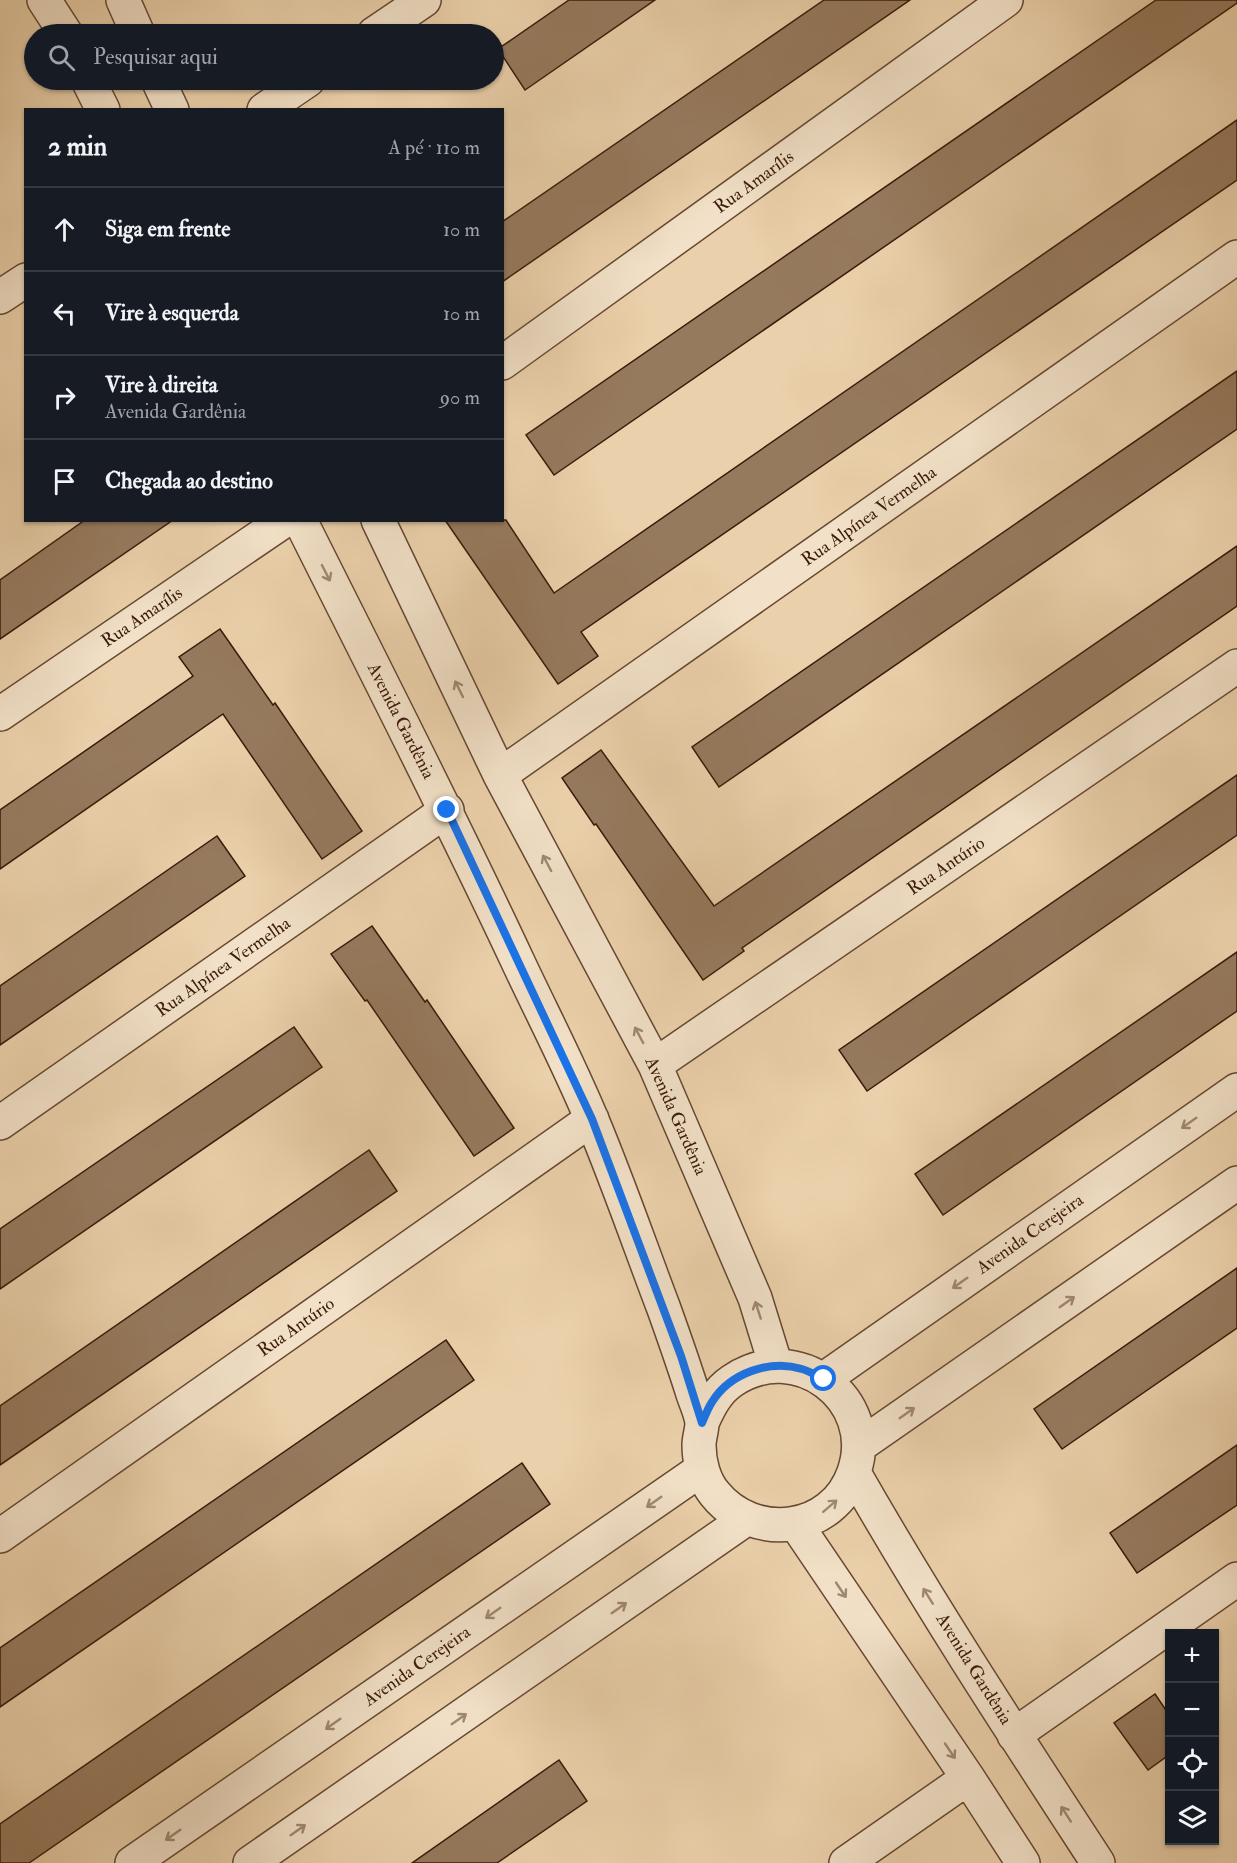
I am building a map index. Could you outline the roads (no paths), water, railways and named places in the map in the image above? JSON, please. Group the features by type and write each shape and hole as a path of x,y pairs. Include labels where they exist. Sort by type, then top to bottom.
{"street":[{"path":"44,0 60,24"},
{"path":"123,0 134,24"},
{"path":"389,24 424,0"},
{"name":"Rua Amarílis","path":"504,362 1006,0"},
{"path":"93,90 102,108"},
{"path":"163,90 171,108"},
{"path":"267,108 293,90"},
{"name":"Rua Alpínea Vermelha","path":"500,775 1237,257"},
{"path":"0,297 24,281"},
{"name":"Rua Amarílis","path":"0,714 282,522"},
{"name":"Avenida Gardênia","path":"301,522 447,810 592,1119 681,1356 702,1423"},
{"name":"Avenida Gardênia","path":"379,522 500,775 655,1065 754,1298 777,1366"},
{"name":"Rua Antúrio","path":"655,1065 1237,666"},
{"name":"Rua Alpínea Vermelha","path":"0,1123 447,810"},
{"name":"Avenida Cerejeira","path":"824,1379 1237,1090"},
{"name":"Rua Antúrio","path":"0,1536 592,1119"},
{"path":"856,1460 1237,1183"},
{"path":"777,1366 801,1369 824,1379 842,1396 854,1420 856,1460 841,1496 820,1514 796,1524 768,1525 746,1519 726,1507 711,1490 702,1468 699,1446 702,1423 713,1400 730,1382 752,1370 777,1366"},
{"name":"Avenida Gardênia","path":"856,1460 879,1517 1014,1735 1098,1863"},
{"name":"Avenida Cerejeira","path":"132,1863 702,1468"},
{"path":"250,1863 746,1519"},
{"path":"796,1524 1023,1863"},
{"path":"1014,1735 1237,1580"},
{"path":"846,1863 968,1778"}]}
